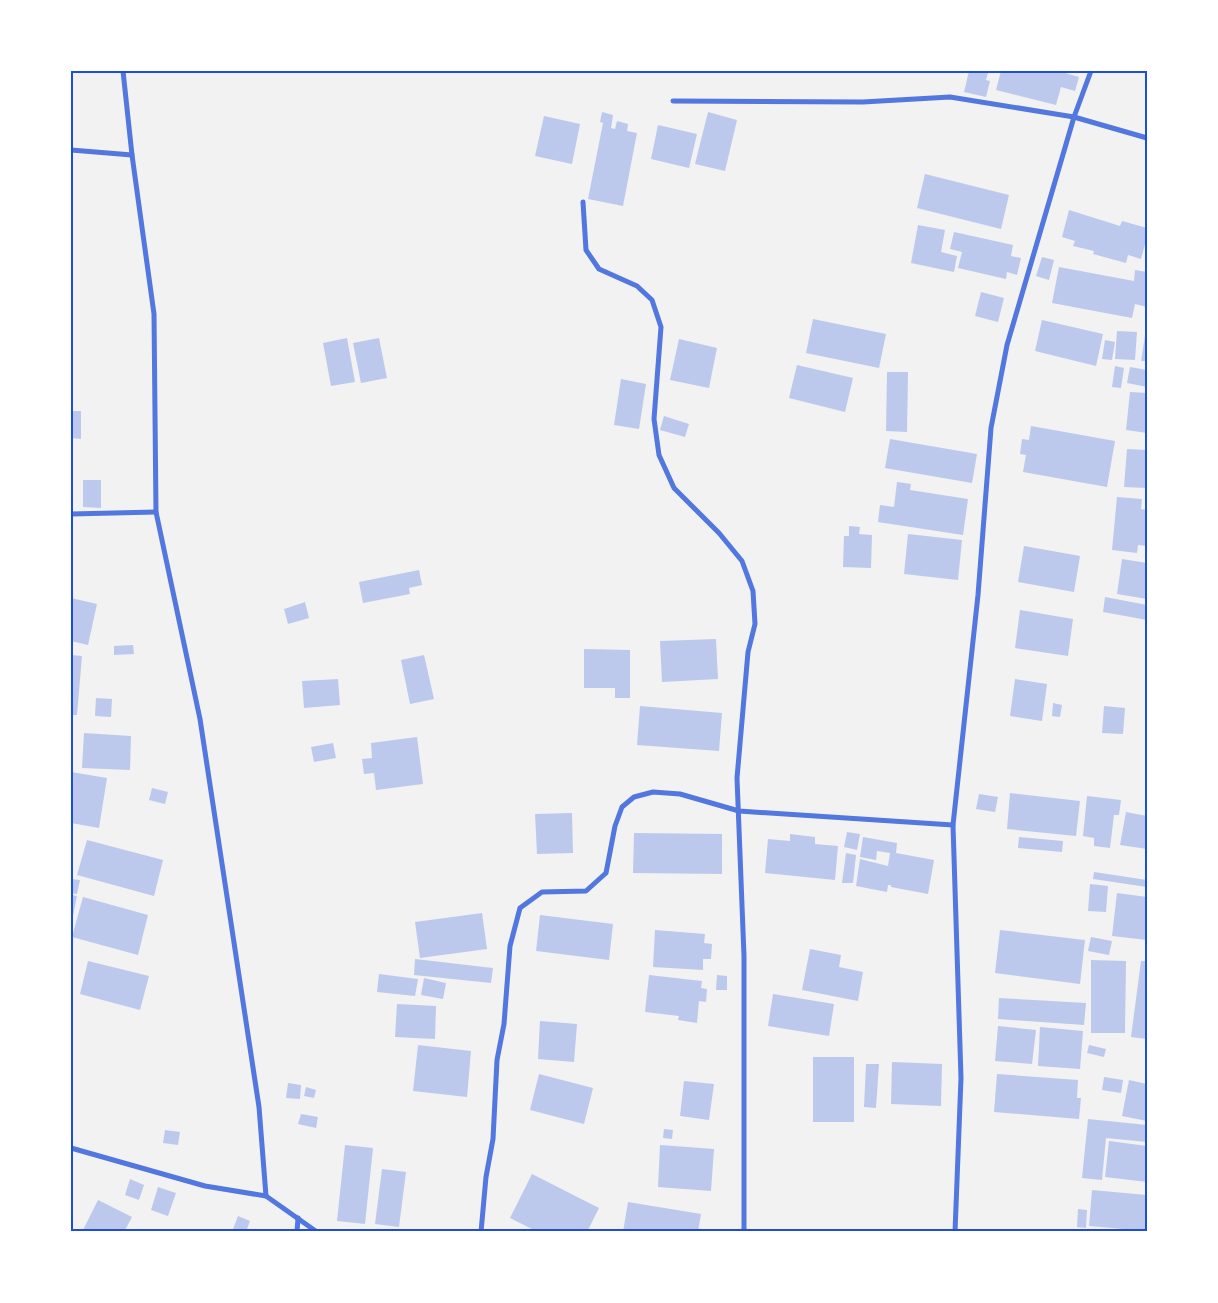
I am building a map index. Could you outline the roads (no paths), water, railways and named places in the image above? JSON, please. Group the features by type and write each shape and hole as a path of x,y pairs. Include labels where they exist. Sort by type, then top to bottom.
{"street":[{"path":"123,71 132,154 154,314 156,512 200,719 258,1107 266,1196"},
{"path":"955,1232 961,1078 953,825 978,595 991,428 1007,345 1074,117 1091,71"},
{"path":"673,100 863,102 950,97 1074,117 1147,138"},
{"path":"71,150 132,154"},
{"path":"583,202 586,250 599,269 637,286 652,300 661,327 654,419 659,455 674,488 719,533 742,561 752,592 754,624 748,652 737,778 744,956 744,1232"},
{"path":"71,514 156,512"},
{"path":"481,1232 486,1178 494,1139 497,1060 504,1024 510,946 520,908 542,892 586,891 606,872 615,826 622,807 634,797 653,792 680,794 739,811 953,825"},
{"path":"71,1148 205,1186 266,1196 317,1232"},
{"path":"298,1218 298,1232"}]}
